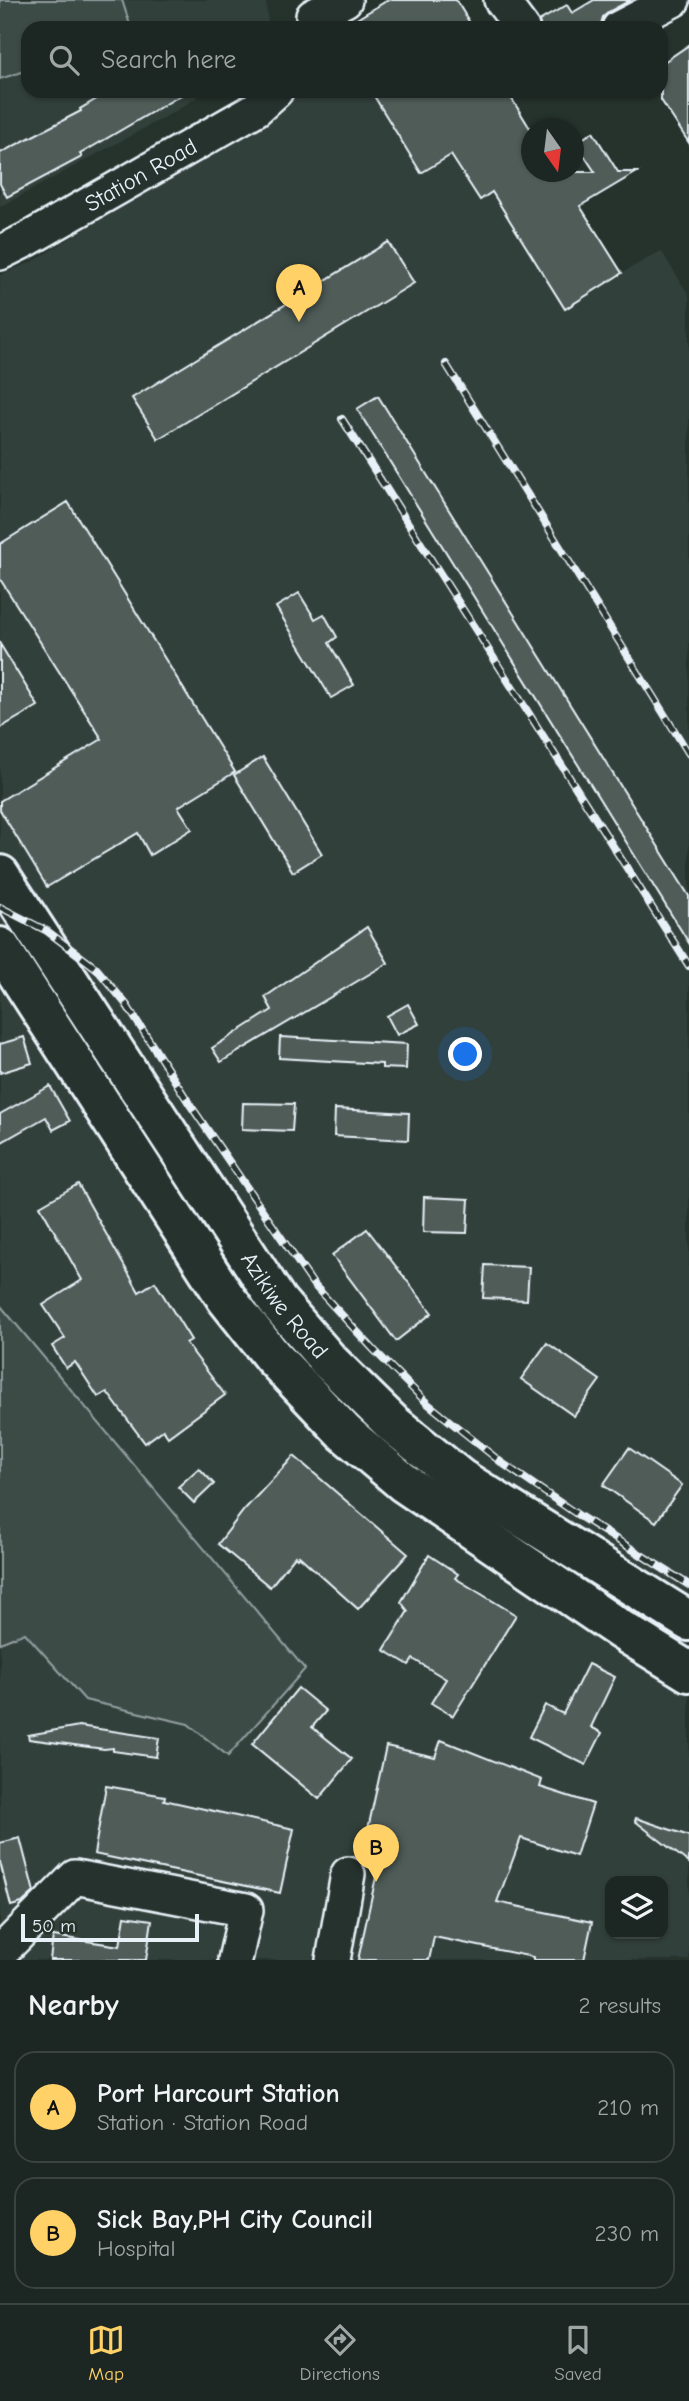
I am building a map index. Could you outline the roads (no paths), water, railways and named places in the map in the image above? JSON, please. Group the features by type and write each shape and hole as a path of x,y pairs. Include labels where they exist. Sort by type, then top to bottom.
{"main road":[{"name":"Azikiwe Road","path":"0,875 278,1302 329,1361 392,1423 461,1479 689,1621"},
{"name":"Azikiwe Road","path":"0,947 226,1298 272,1356 345,1433 404,1483 621,1630 689,1672"}],"street":[{"path":"311,15 345,0"},
{"path":"501,0 517,21"},
{"path":"632,21 673,0"},
{"name":"Station Road","path":"0,253 256,109 268,98"},
{"path":"333,1960 348,1874"},
{"path":"0,1953 75,1877 246,1910 235,1960"}],"railway":[{"path":"446,364 689,754"},
{"path":"342,419 689,966"},
{"path":"0,907 47,931 96,968 126,1004 191,1106 313,1284 427,1403 502,1463 689,1585"}],"place":[{"name":"Port Harcourt Station","path":"299,322"},
{"name":"Sick Bay,PH City Council","path":"376,1882"}]}
